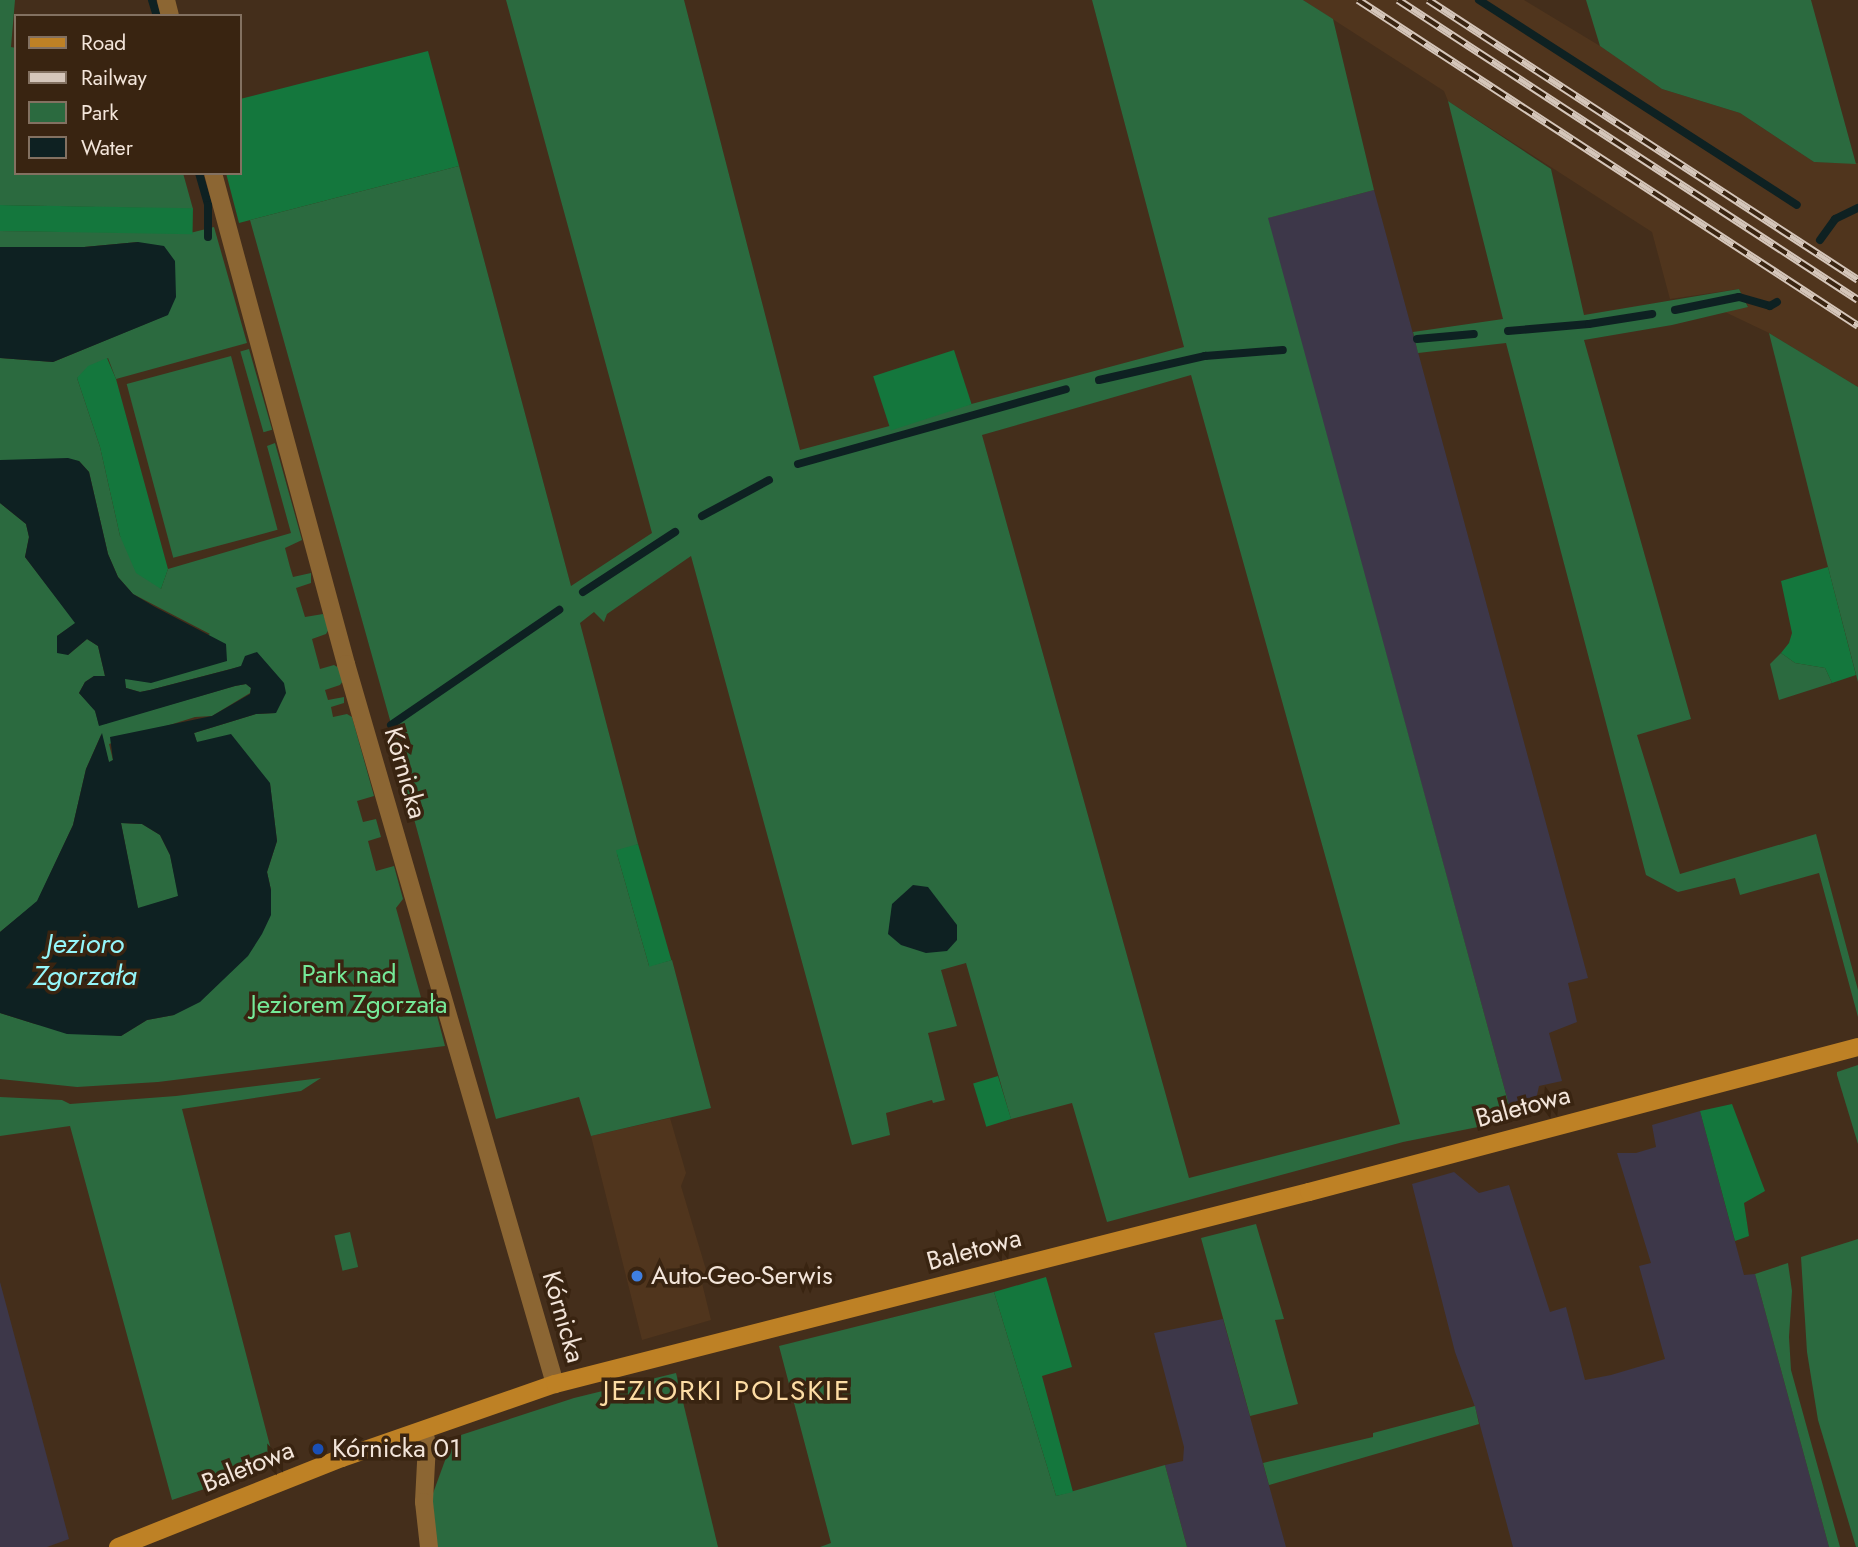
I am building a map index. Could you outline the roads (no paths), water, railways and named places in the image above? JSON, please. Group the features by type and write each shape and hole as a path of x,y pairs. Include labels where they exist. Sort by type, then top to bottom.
{"street":[{"name":"Kórnicka","path":"214,175 346,664 555,1384"},
{"name":"Baletowa","path":"118,1547 354,1454 555,1384 1309,1192 1858,1047"},
{"path":"424,1431 427,1444 424,1502 429,1547"}],"water":[{"path":"138,242 164,246 175,261 176,297 168,315 53,362 0,358 0,247 84,247"},
{"name":"Jezioro Zgorzała","path":"68,458 79,461 89,472 108,554 118,577 133,594 226,644 227,661 151,683 125,679 126,688 140,692 231,669 241,666 245,656 257,652 284,683 286,693 276,713 256,714 194,733 197,742 231,734 270,783 277,841 267,872 271,890 271,915 248,956 200,1002 174,1015 147,1020 121,1036 67,1034 0,1013 0,932 37,901 73,825 86,769 102,733 109,762 113,760 110,737 212,716 250,694 251,688 246,684 235,686 99,726 95,711 79,693 85,682 94,676 105,676 98,646 87,639 68,655 57,653 57,636 75,623 25,557 29,537 26,524 0,503 0,460","holes":["121,823 142,824 160,835 170,855 178,896 138,908"]},
{"path":"913,885 928,887 957,925 957,940 947,951 926,953 901,945 888,934 892,904"}],"waterway":[{"path":"152,0 156,14"},
{"path":"1479,0 1797,205"},
{"path":"200,175 208,205 208,237"},
{"path":"1820,240 1835,219 1858,208"},
{"path":"1675,310 1739,297 1770,306 1777,302"},
{"path":"1508,331 1589,324 1652,314"},
{"path":"1417,339 1474,334"},
{"path":"1099,380 1205,356 1283,350"},
{"path":"798,464 1066,389"},
{"path":"702,516 769,480"},
{"path":"583,592 675,532"},
{"path":"391,725 559,610"}],"railway":[{"path":"1358,0 1858,326"},
{"path":"1398,0 1858,300"},
{"path":"1428,0 1858,280"}],"place":[{"name":"Auto-Geo-Serwis","path":"637,1276"},
{"name":"Kórnicka 01","path":"318,1449"}],"district":[{"name":"JEZIORKI POLSKIE","path":"727,1391"}],"park label":[{"name":"Park nad Jeziorem Zgorzała","path":"349,990"}]}
